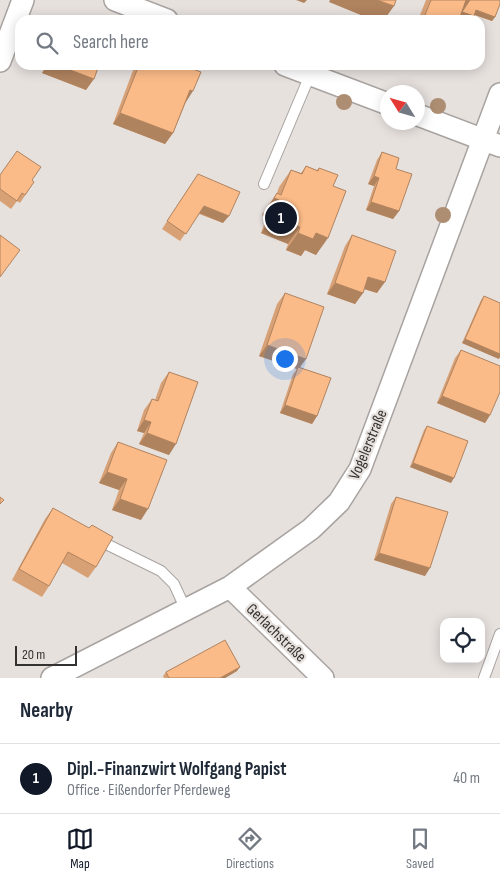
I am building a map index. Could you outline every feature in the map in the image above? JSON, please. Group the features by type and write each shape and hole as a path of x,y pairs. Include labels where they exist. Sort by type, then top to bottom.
{"street":[{"path":"17,15 22,0"},
{"path":"115,0 154,15"},
{"path":"0,61 15,19"},
{"path":"299,70 380,101"},
{"name":"Vogelerstraße","path":"52,678 230,587 311,529 339,502 360,469 492,142 500,94"},
{"path":"425,118 492,142"},
{"name":"Gerlachstraße","path":"230,587 323,678"}],"lane":[{"path":"264,184 310,74"},
{"path":"87,534 162,571 174,584 186,610"},
{"path":"484,678 500,634"}],"building":[{"path":"377,0 396,0 394,6"},
{"path":"431,0 466,0 461,15 425,15"},
{"path":"470,0 500,0 495,17 476,10 474,15 462,12"},
{"path":"70,70 97,70 94,79"},
{"path":"137,70 196,70 201,72 193,91 190,90 173,133 120,113"},
{"path":"17,151 41,167 25,195 22,193 17,201 0,189 0,175"},
{"path":"382,152 399,158 396,169 412,174 399,211 371,202 379,178 374,176"},
{"path":"306,166 318,171 319,168 338,175 333,186 346,191 328,238 316,233 313,239 298,233 300,227 273,216 279,200 274,198 277,193 281,195 291,170 302,174"},
{"path":"198,174 240,192 229,216 204,206 186,234 167,221"},
{"path":"0,235 20,250 0,277"},
{"path":"352,235 396,251 385,282 368,277 363,293 335,283"},
{"path":"285,293 324,307 306,359 267,345"},
{"path":"484,296 500,303 500,354 465,339"},
{"path":"461,350 500,366 500,392 490,415 442,396"},
{"path":"298,367 331,378 317,416 285,405"},
{"path":"169,372 198,382 176,444 147,433 151,422 144,420 152,399 158,401"},
{"path":"427,426 468,441 454,478 413,463"},
{"path":"118,442 167,460 148,509 120,499 127,479 107,472"},
{"path":"396,497 448,512 430,568 379,553"},
{"path":"53,508 89,528 92,525 113,537 96,567 68,552 49,586 19,569"},
{"path":"225,640 240,667 220,678 169,678 166,672"}],"place":[{"name":"Dipl.-Finanzwirt Wolfgang Papist","path":"281,218"}]}
